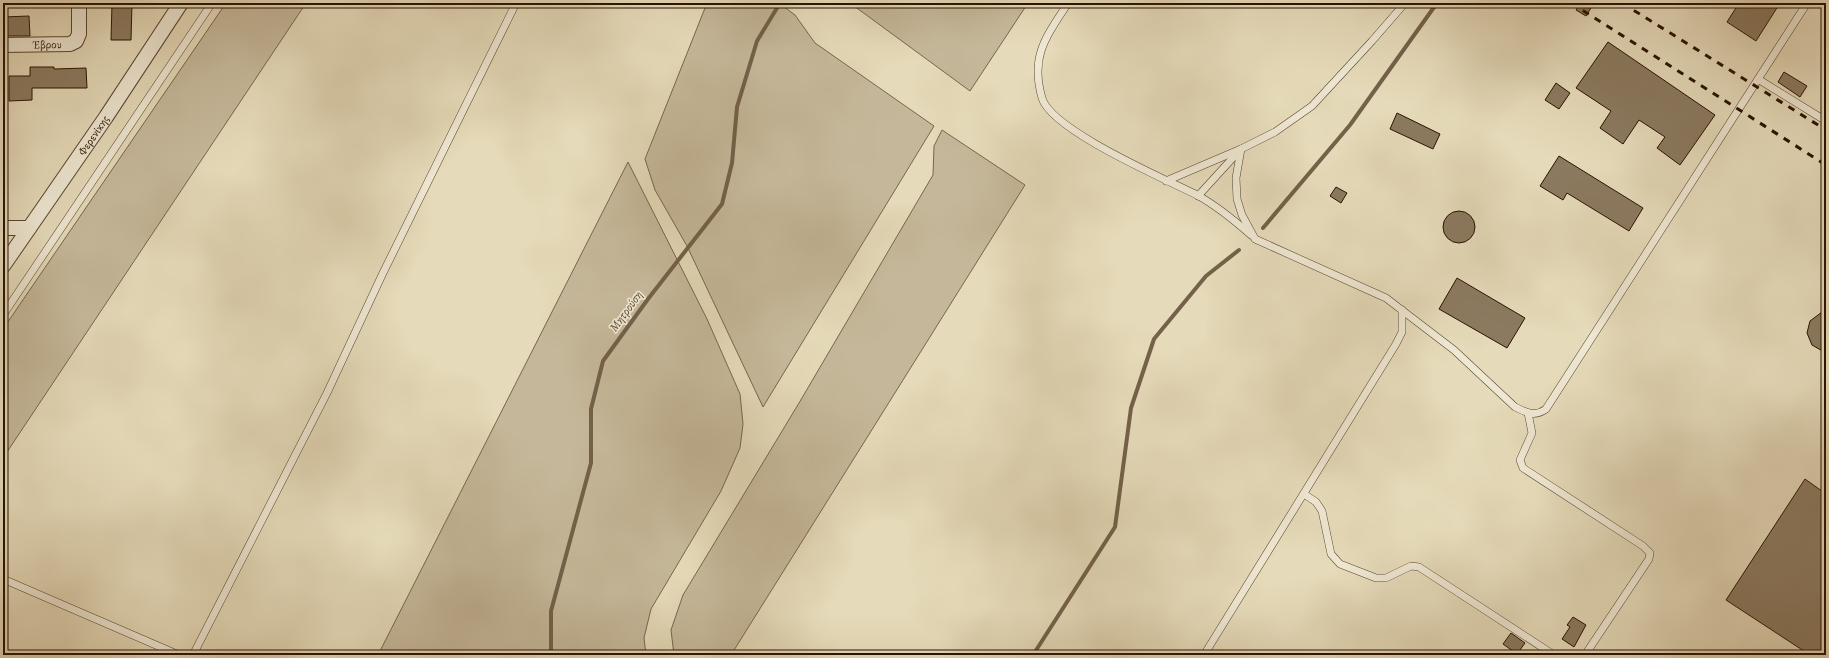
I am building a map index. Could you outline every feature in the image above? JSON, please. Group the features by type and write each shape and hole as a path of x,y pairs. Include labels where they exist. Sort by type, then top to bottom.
{"street":[{"name":"Έβρου","path":"3,45 70,44 76,41 79,34 79,3"},
{"name":"Φερενίκης","path":"3,266 106,117 180,3"},
{"path":"3,228 29,228"}],"lane":[{"path":"3,315 212,3"},
{"path":"194,655 327,393 382,275 516,3"},
{"path":"1068,3 1043,42 1039,54 1038,70 1042,99 1050,113 1079,134 1166,181 1198,196 1230,216 1255,239 1386,298 1454,350 1515,407 1528,413 1539,414 1546,409 1807,3"},
{"path":"1166,181 1241,149 1275,132 1312,106 1405,3"},
{"path":"1758,79 1826,121"},
{"path":"1198,196 1241,149"},
{"path":"1241,149 1236,178 1237,199 1242,215 1255,239"},
{"path":"1204,655 1396,344 1402,332 1402,310"},
{"path":"1528,413 1532,433 1520,460 1523,468 1643,546 1650,553 1649,560 1585,655"},
{"path":"1304,494 1316,502 1322,511 1331,554 1340,564 1376,578 1386,578 1411,566 1419,567 1554,655"},
{"path":"3,579 179,655"}],"shaded area":[{"path":"226,3 306,3 3,458 3,329"},
{"path":"707,3 779,3 795,15 815,43 934,126 763,407 687,246 655,190 645,159"},
{"path":"850,3 1028,3 970,91"},
{"path":"942,130 1025,185 731,655 674,655 671,630 683,595 799,403 933,175 934,146"},
{"path":"628,162 707,319 740,394 743,424 740,448 721,491 651,609 644,638 646,655 378,655"}],"building":[{"path":"112,3 132,3 131,40 111,40"},
{"path":"1580,3 1594,3 1586,16 1576,10"},
{"path":"1739,3 1780,3 1756,41 1727,22"},
{"path":"29,16 30,36 3,36 3,17"},
{"path":"1608,42 1715,115 1680,165 1657,148 1665,137 1639,120 1623,144 1600,128 1611,111 1576,88"},
{"path":"30,67 54,67 54,69 86,68 87,88 32,88 32,100 9,101 9,76 30,76"},
{"path":"1784,72 1807,86 1800,97 1778,82"},
{"path":"1556,83 1570,93 1559,109 1545,100"},
{"path":"1397,113 1440,134 1433,149 1390,129"},
{"path":"1559,156 1643,208 1629,231 1567,193 1563,200 1540,186"},
{"path":"1336,187 1347,193 1341,203 1330,196"},
{"path":"1456,211 1462,211 1472,218 1475,227 1474,233 1468,240 1462,243 1456,243 1446,236 1443,230 1443,224 1450,214"},
{"path":"1457,278 1525,318 1507,348 1439,309"},
{"path":"1826,309 1826,353 1812,345 1807,333 1810,321"},
{"path":"1805,479 1826,494 1826,655 1810,655 1726,600"},
{"path":"1573,617 1586,625 1574,647 1562,639 1570,627 1567,625"},
{"path":"1511,633 1525,643 1517,654 1503,644"}],"waterway":[{"name":"Μητρούση","path":"551,655 551,611 591,463 591,409 603,361 648,299 722,204 732,163 737,107 757,41 780,3"},
{"path":"1263,228 1350,125 1437,3"},
{"path":"1033,655 1115,527 1131,408 1154,339 1206,276 1239,250"}],"railway":[{"path":"1571,3 1826,165"},
{"path":"1622,3 1826,130"}]}
